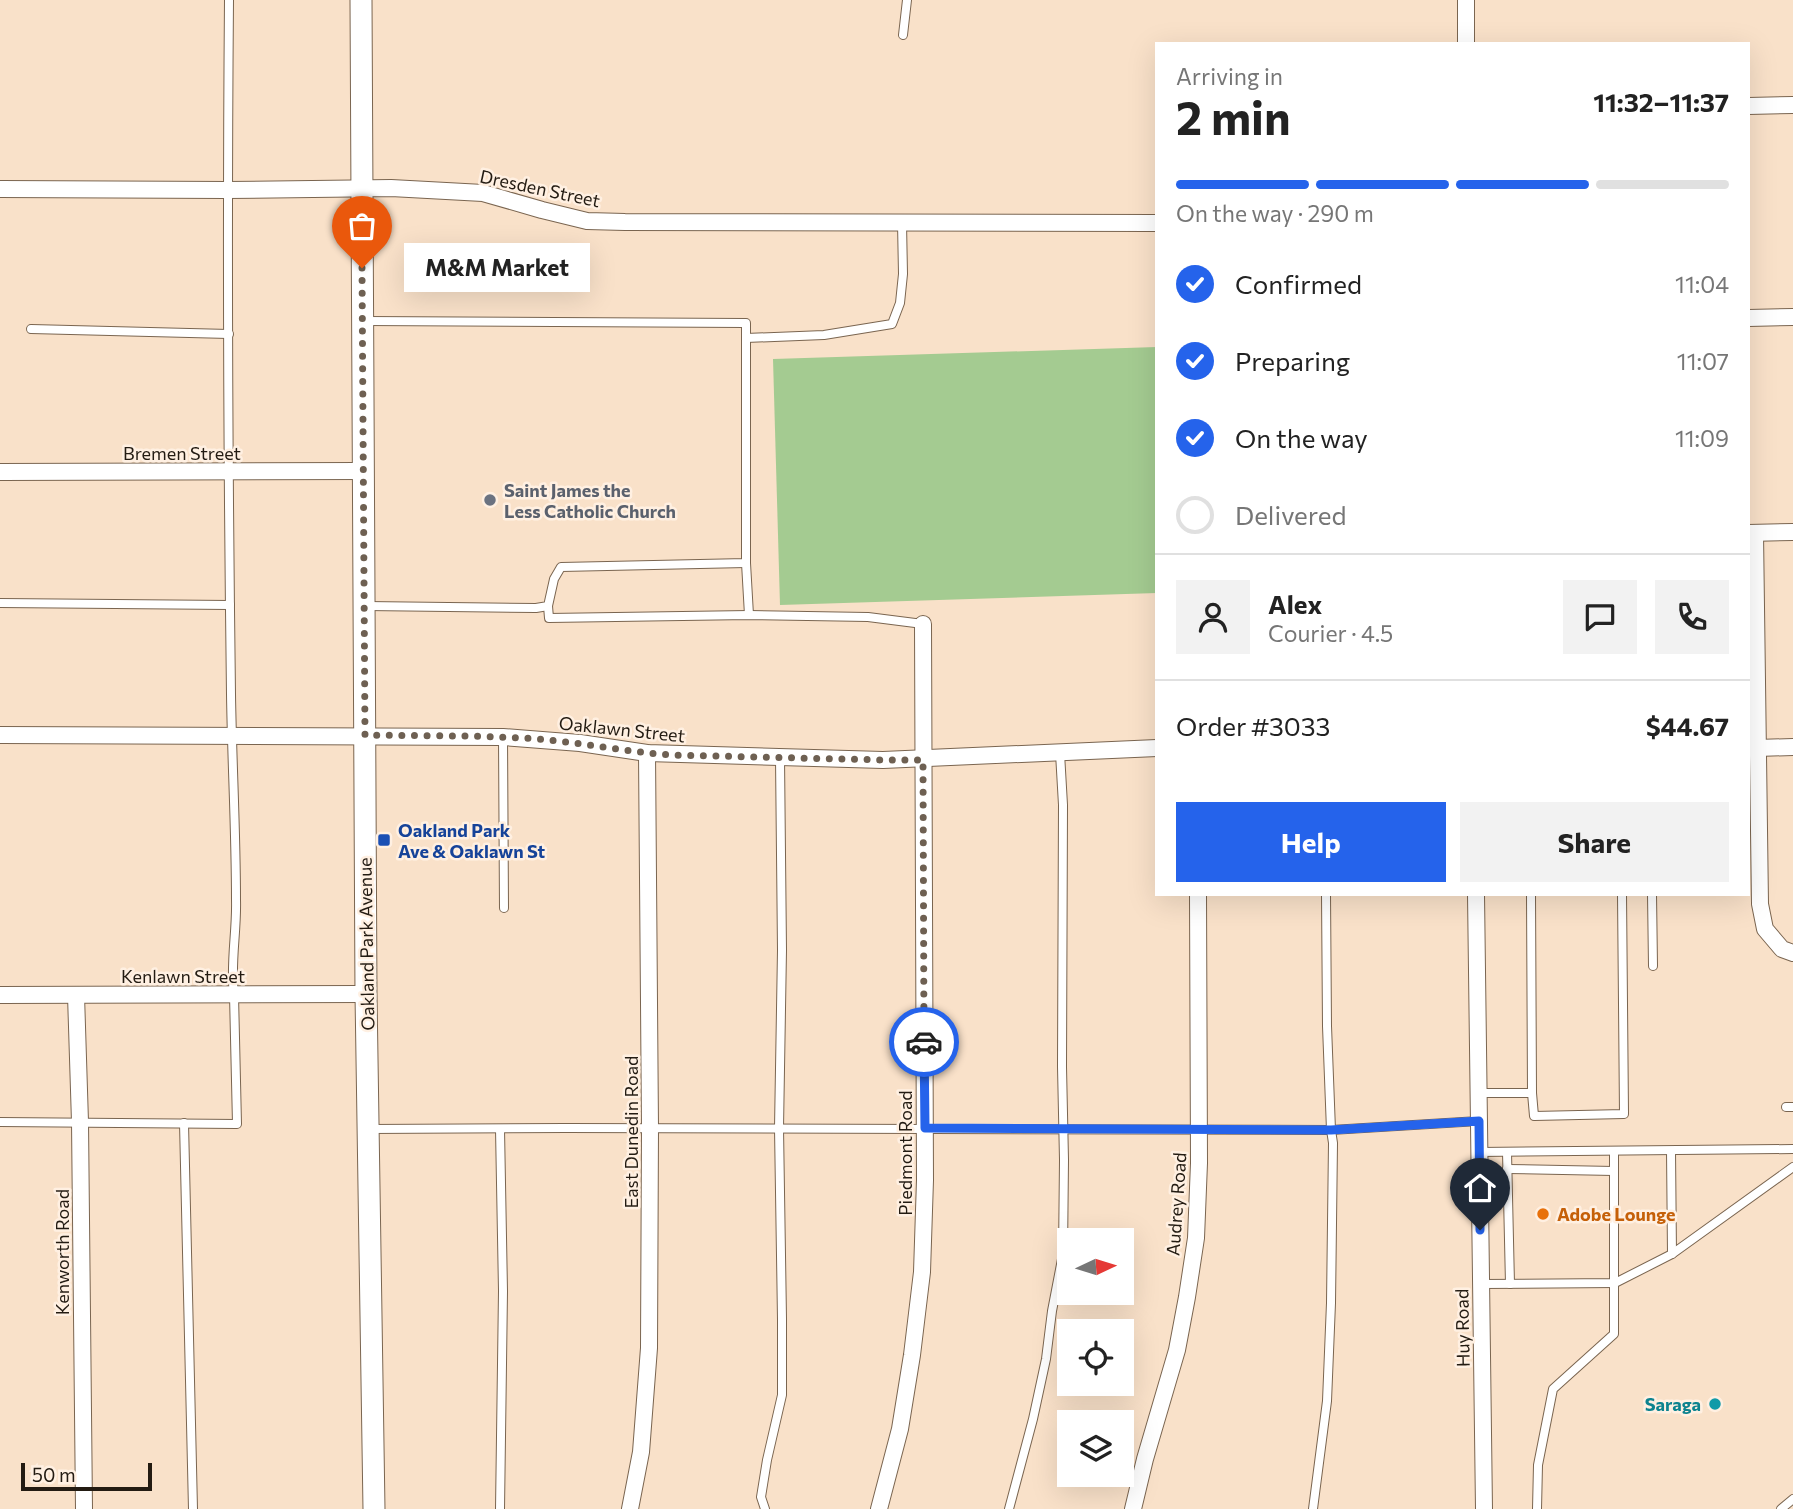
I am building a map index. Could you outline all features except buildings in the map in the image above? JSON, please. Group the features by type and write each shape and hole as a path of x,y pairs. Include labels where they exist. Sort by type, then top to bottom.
{"main road":[{"name":"Oakland Park Avenue","path":"361,0 366,994 374,1509"}],"street":[{"path":"1466,0 1466,42"},
{"path":"1750,106 1793,105"},
{"name":"Dresden Street","path":"0,189 362,188 484,193 587,220 625,222 1155,223"},
{"path":"1750,318 1793,317"},
{"name":"Bremen Street","path":"0,472 364,471"},
{"path":"1788,951 1765,929 1754,858 1757,748 1752,533 1793,532"},
{"name":"Piedmont Road","path":"878,1509 900,1429 922,1272 925,1180 923,624"},
{"name":"Oaklawn Street","path":"0,736 503,737 580,743 647,753 923,760 1155,748"},
{"path":"1757,748 1793,747"},
{"name":"East Dunedin Road","path":"632,1508 641,1452 649,1348 647,753"},
{"name":"Audrey Road","path":"1133,1509 1177,1350 1196,1238 1199,1129 1198,896"},
{"name":"Huy Road","path":"1476,896 1484,1509"},
{"name":"Kenlawn Street","path":"0,995 366,994"},
{"name":"Kenworth Road","path":"76,995 84,1509"}],"lane":[{"path":"0,1122 237,1124 232,976 236,903 230,605 229,0"},
{"path":"903,35 907,0"},
{"path":"746,338 824,335 892,324 900,303 903,274 902,222"},
{"path":"363,321 746,323 746,563 749,615"},
{"path":"31,329 229,334"},
{"path":"746,563 561,567 554,579 548,606 549,618 749,615 868,617 923,624"},
{"path":"0,603 230,605"},
{"path":"363,606 548,606"},
{"path":"503,737 504,908"},
{"path":"1009,1509 1046,1359 1063,1254 1063,805 1060,753"},
{"path":"765,1509 761,1497 782,1395 779,1129 782,950 780,758"},
{"path":"1313,1509 1328,1401 1332,1290 1332,1143 1327,1026 1326,896"},
{"path":"1531,896 1534,1116 1625,1114 1622,896"},
{"path":"1652,896 1653,966"},
{"path":"1479,1093 1532,1093"},
{"path":"369,1129 1331,1130 1479,1121"},
{"path":"184,1123 193,1509"},
{"path":"500,1129 503,1291 500,1509"},
{"path":"1479,1152 1793,1149"},
{"path":"1537,1509 1538,1465 1553,1389 1614,1334 1614,1151"},
{"path":"1671,1151 1672,1254"},
{"path":"1507,1152 1510,1284"},
{"path":"1481,1284 1615,1283 1672,1254 1793,1167"},
{"path":"1507,1169 1614,1171"},
{"path":"1781,1509 1793,1499"}],"green space":[{"path":"1155,347 1155,593 780,605 773,359"}],"way so far":[{"path":"362,268 365,735 510,737 672,755 923,760 924,1042"}],"place":[{"name":"M&M Market","path":"362,268"},
{"name":"Saint James the Less Catholic Church","path":"490,500"},
{"name":"Oakland Park Ave & Oaklawn St","path":"384,840"},
{"name":"Adobe Lounge","path":"1543,1214"},
{"name":"Saraga","path":"1715,1404"}],"route":[{"path":"924,1042 925,1128 1331,1130 1479,1121 1480,1230"}]}
